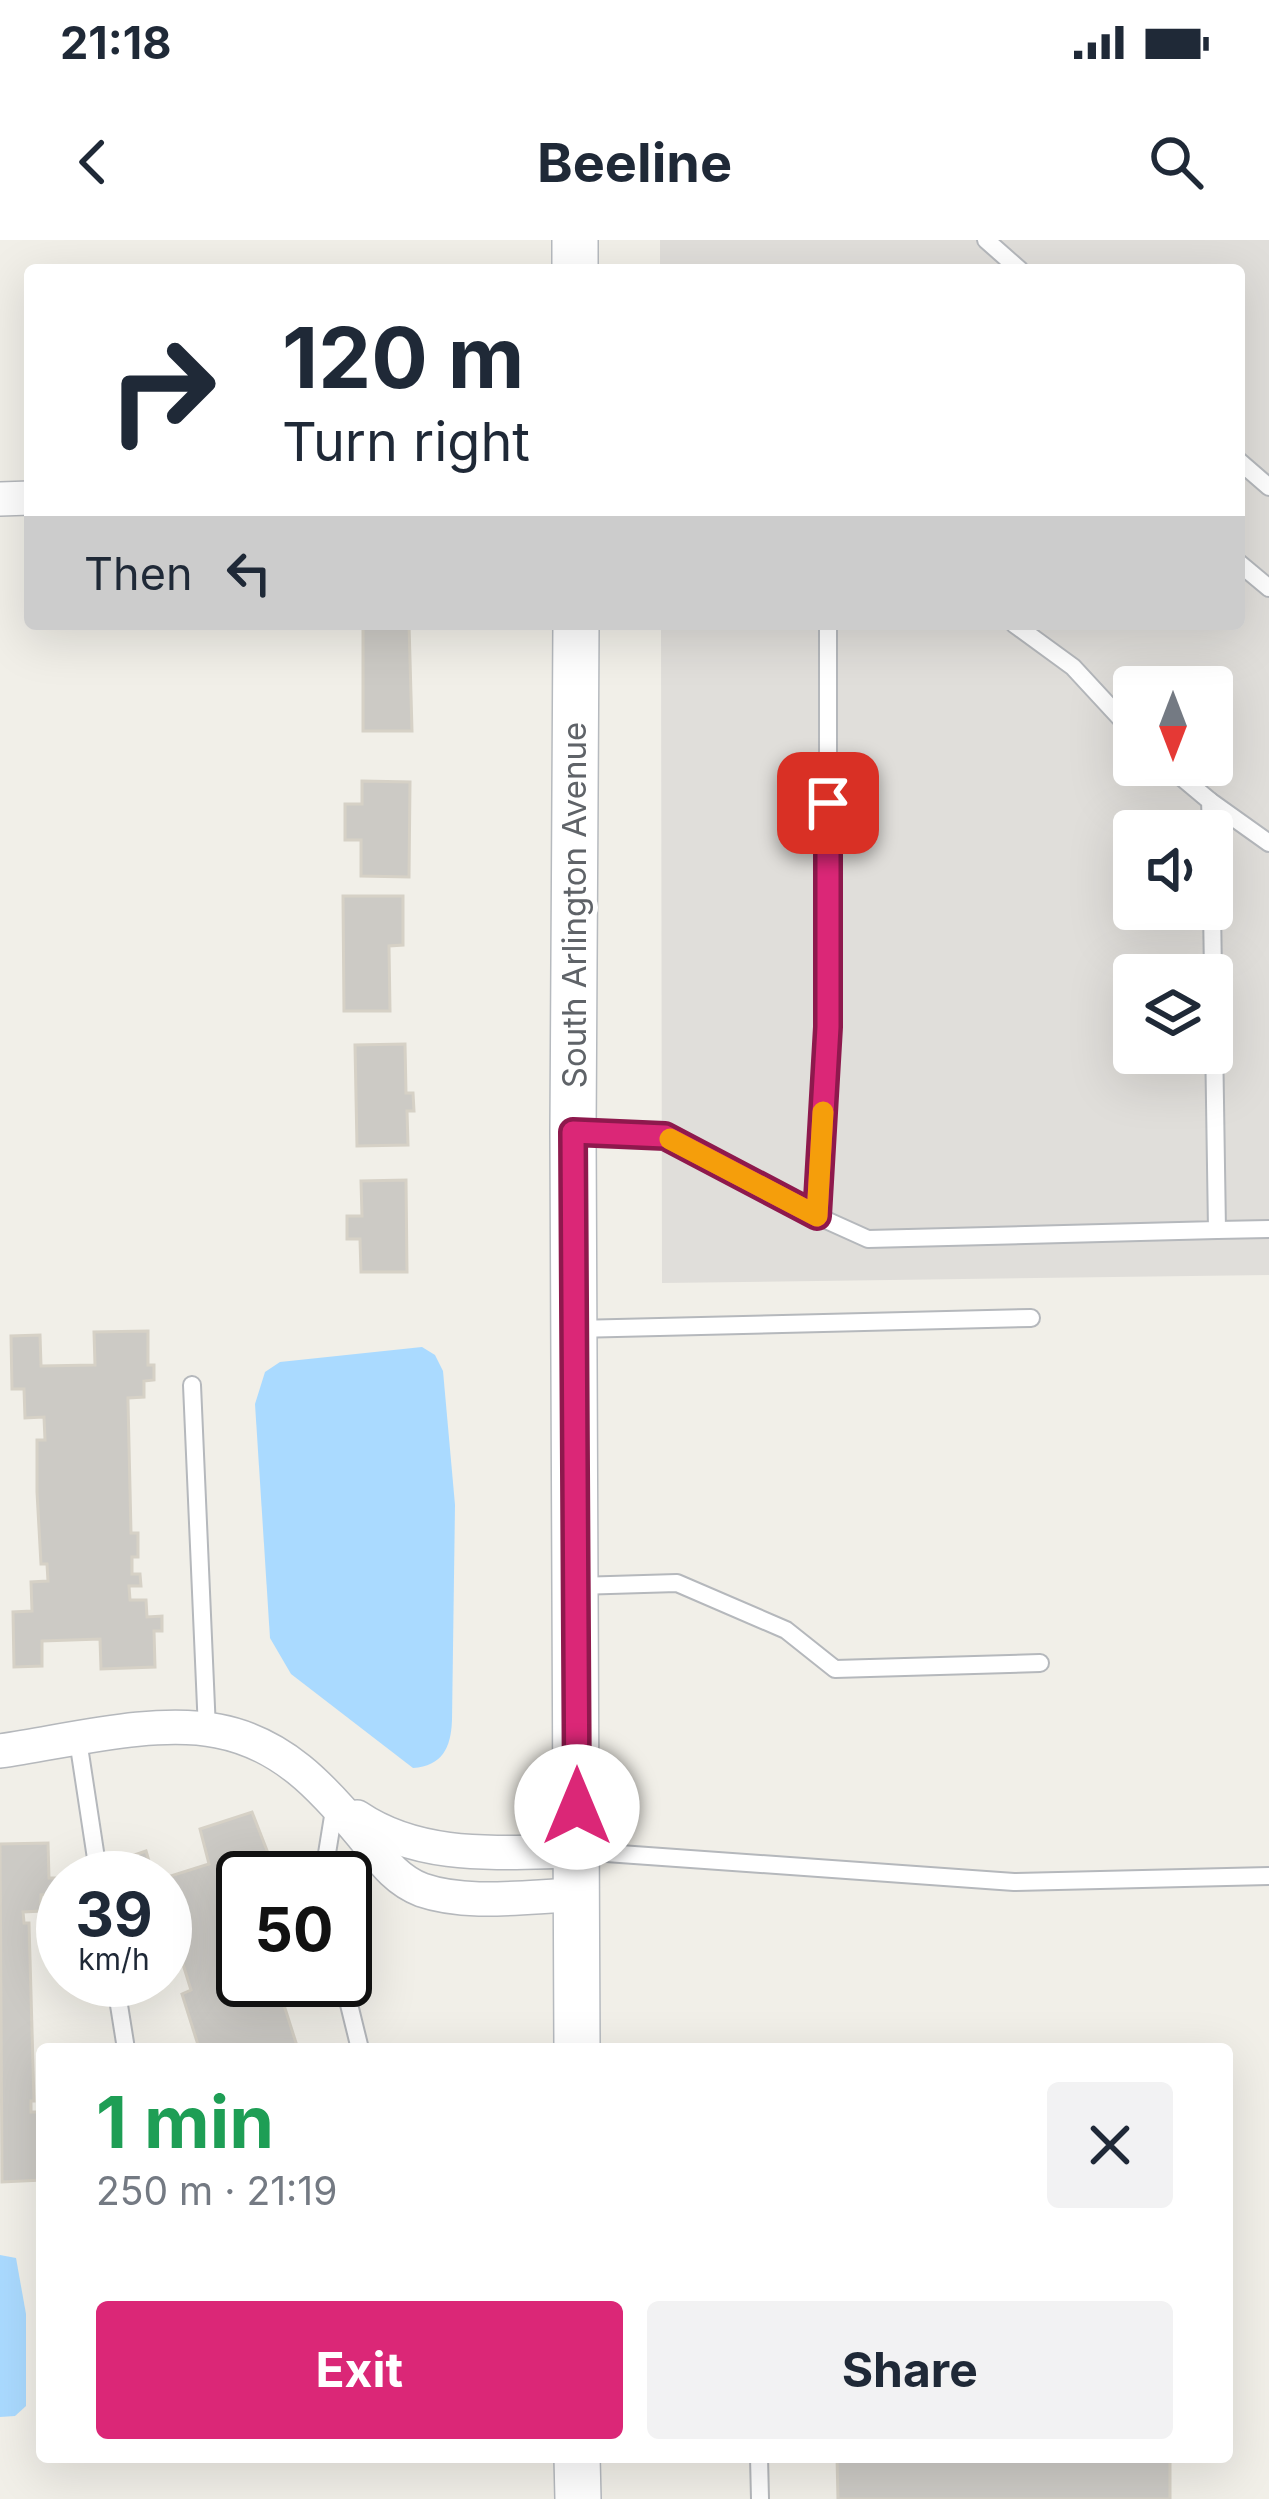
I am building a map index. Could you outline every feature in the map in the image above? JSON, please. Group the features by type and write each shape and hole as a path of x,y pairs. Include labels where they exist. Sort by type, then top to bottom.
{"main road":[{"name":"South Arlington Avenue","path":"576,630 577,2043"},
{"path":"578,2463 578,2499"}],"street":[{"path":"0,1751 148,1731 207,1730 262,1745 289,1759 335,1803 385,1836 577,1873"}],"lane":[{"path":"986,240 1013,264"},
{"path":"1245,466 1269,488"},
{"path":"1245,567 1269,588"},
{"path":"817,1216 828,1027 828,630"},
{"path":"1022,630 1073,667 1113,710"},
{"path":"1192,786 1269,843"},
{"path":"1210,801 1210,810"},
{"path":"1212,930 1217,1230"},
{"path":"573,1132 665,1136 868,1240 1269,1229"},
{"path":"574,1329 1031,1318"},
{"path":"192,1385 207,1730"},
{"path":"576,1586 677,1583 786,1630 835,1669 1040,1663"},
{"path":"78,1740 96,1851"},
{"path":"327,1851 335,1803"},
{"path":"577,1873 1014,1882 1269,1876"},
{"path":"119,2007 125,2043"},
{"path":"350,2007 359,2043"},
{"path":"759,2463 760,2499"}],"shaded area":[{"path":"660,240 1269,240 1269,1275 662,1283 661,630 1245,630 1245,264 660,264"}],"water":[{"path":"422,1347 435,1355 443,1371 455,1505 452,1720 443,1754 431,1764 413,1768 291,1674 270,1638 255,1404 265,1372 280,1362"},
{"path":"0,2255 16,2258 26,2314 26,2406 15,2416 0,2417"}],"building":[{"path":"363,630 409,630 412,731 363,731"},
{"path":"362,781 410,782 409,877 361,876 361,840 345,840 345,804 362,804"},
{"path":"343,896 403,896 403,945 389,946 390,1011 344,1011"},
{"path":"405,1044 406,1093 413,1093 414,1111 407,1111 408,1145 357,1146 355,1045"},
{"path":"406,1180 407,1272 361,1272 360,1239 347,1239 347,1216 362,1216 361,1181"},
{"path":"148,1331 148,1365 154,1365 154,1380 144,1381 144,1397 128,1398 131,1533 138,1533 132,1574 140,1574 141,1586 129,1586 130,1600 146,1600 147,1617 162,1616 162,1631 154,1631 155,1667 101,1669 100,1639 42,1641 42,1666 14,1667 13,1612 32,1611 31,1582 48,1581 47,1564 41,1564 37,1492 37,1440 45,1440 44,1417 25,1418 24,1389 12,1389 11,1336 40,1335 41,1366 95,1365 94,1332"},
{"path":"252,1812 267,1851 216,1851 216,2007 285,2007 296,2043 197,2043 186,2007 192,2007 192,1869 209,1864 200,1829"},
{"path":"48,1843 48,1851 36,1851 36,1911 23,1912 24,1923 29,1923 36,2180 2,2182 0,1844"},
{"path":"837,2463 1170,2463 1170,2499 838,2499"}],"slow traffic":[{"path":"670,1139 817,1216 823,1112"}],"route":[{"path":"577,1807 573,1132 665,1136 817,1216 828,1027 828,803"}]}
